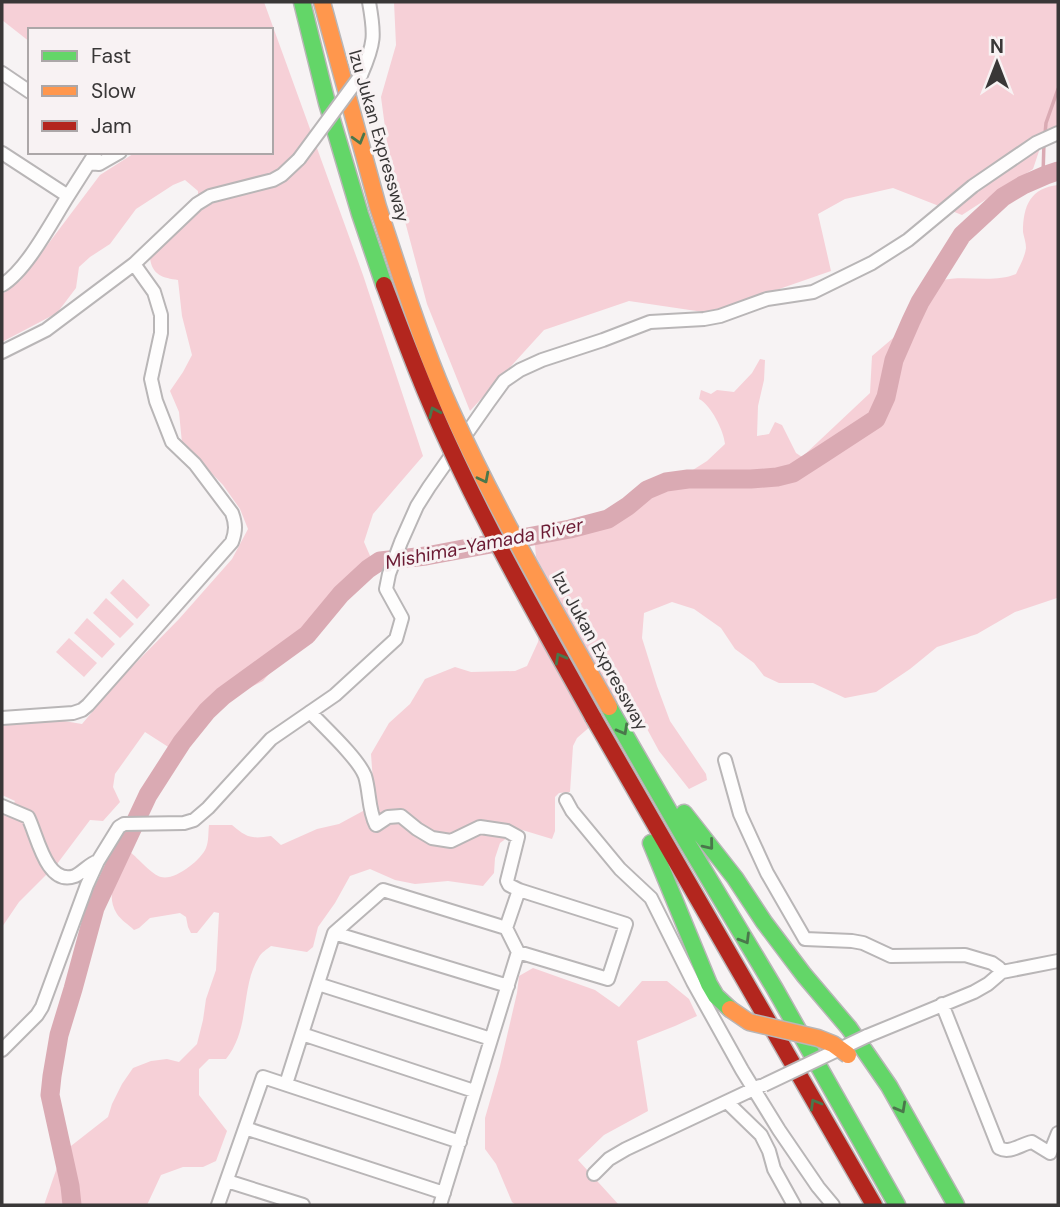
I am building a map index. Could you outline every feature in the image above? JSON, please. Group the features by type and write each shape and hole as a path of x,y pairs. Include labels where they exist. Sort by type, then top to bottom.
{"highway":[{"path":"287,2 384,285 418,377 448,444 503,554 618,762 874,1205"},
{"path":"302,2 327,103 360,214"},
{"name":"Izu Jukan Expressway","path":"324,2 378,207 431,362 459,429 520,548 636,754 775,989 897,1205"},
{"path":"636,754 735,878 804,975 849,1028 889,1086 956,1205"},
{"path":"618,762 716,996 749,1022 818,1038 833,1044 848,1055 871,1083 941,1205"}],"street":[{"path":"2,352 46,330 134,264 197,204 210,196 273,180 299,159 361,75 369,58 374,32 369,2"},
{"path":"2,73 28,91"},
{"path":"2,1050 42,1007 87,885 118,827 124,824 184,824 194,820 271,739 335,695 396,639 402,618 386,589 401,541 416,506 504,381 542,360 650,322 704,319 767,299 813,292 872,263 908,240 973,186 1036,143 1056,135"},
{"path":"2,285 23,266 92,158 102,163 117,154"},
{"path":"4,159 68,196"},
{"path":"2,719 82,710 233,541 235,522 232,513 195,464 172,442 156,401 151,379 161,332 161,315 154,292 134,264"},
{"path":"310,712 365,776 372,817 376,825 388,817 401,816 432,838 451,841 480,827 507,831 518,837 507,881 509,885 625,924 608,979 518,952"},
{"path":"725,760 740,814 766,873 805,939 863,943 891,956 965,956 992,963 1002,972"},
{"path":"566,800 620,869 651,898 709,1012 759,1087 779,1130 833,1205"},
{"path":"2,806 28,817 47,863 62,877 75,876 98,861"},
{"path":"286,1084 334,933 383,890 506,928"},
{"path":"246,1128 442,1199 518,952 506,928 519,890"},
{"path":"334,933 508,986"},
{"path":"594,1174 609,1159 625,1149 867,1036 974,992 1002,972 1058,961"},
{"path":"318,984 491,1039"},
{"path":"942,1004 999,1148 1011,1150 1032,1142 1050,1153 1058,1133"},
{"path":"302,1034 474,1091"},
{"path":"218,1205 263,1077 460,1142"},
{"path":"727,1102 761,1135 769,1150 774,1169 793,1205"},
{"path":"227,1181 303,1205"}],"shaded area":[{"path":"2,2 264,2 363,275 423,456 373,514 364,542 371,558 263,681 206,709 173,750 145,732 115,774 113,787 120,802 103,821 90,820 57,864 19,902 2,927 2,812 8,815 15,801 2,795 2,725 58,720 82,724 120,679 179,619 232,559 248,529 240,509 223,485 182,443 179,412 170,391 192,355 182,316 178,280 159,275 150,258 198,211 198,191 185,180 136,209 110,244 79,267 76,288 57,313 2,342 2,294 21,280 100,175 133,154 273,154 273,28 28,28 28,40 2,20"},
{"path":"394,2 1058,2 1058,139 1040,148 1033,169 962,215 893,188 845,199 818,214 831,271 710,313 629,301 544,330 470,411 427,304 390,165 381,97 396,45"},
{"path":"1058,185 1058,600 1057,598 1015,612 977,634 937,647 876,692 845,698 813,683 779,683 764,676 754,663 735,649 721,628 694,609 672,602 644,613 642,638 670,721 706,774 707,780 689,789 659,751 639,714 628,708 623,698 577,738 573,746 570,792 559,793 555,797 555,831 552,839 519,829 500,843 494,873 483,886 448,881 415,884 395,880 370,869 350,876 318,927 313,947 307,952 271,946 261,954 249,981 234,1047 226,1059 209,1059 199,1069 199,1095 227,1131 216,1161 203,1167 183,1167 161,1175 147,1205 44,1205 62,1153 108,1117 122,1084 133,1068 151,1061 167,1059 179,1062 197,1044 206,999 216,970 219,913 214,912 197,933 191,933 186,917 180,913 150,918 134,930 117,914 113,906 112,890 130,852 153,873 161,877 173,876 193,864 203,853 208,843 209,825 232,825 250,836 271,836 281,845 317,829 339,824 363,811 371,795 373,781 371,754 389,723 410,704 425,679 455,667 471,672 515,671 527,666 538,642 548,580 536,557 535,545 560,540 583,527 644,501 707,461 725,444 716,419 699,399 701,390 711,394 717,390 734,392 752,373 760,359 765,360 758,406 757,436 769,434 775,422 782,425 796,453 802,457 870,393 872,356 919,316 940,281 997,278 1016,274 1026,248 1023,232 1030,199 1041,190"},
{"path":"123,579 150,605 137,619 110,593"},
{"path":"106,598 134,624 120,638 93,613"},
{"path":"87,618 115,644 102,658 74,633"},
{"path":"69,638 97,663 84,677 56,652"},
{"path":"533,968 595,990 619,1007 642,981 667,981 689,999 697,1016 637,1041 648,1111 604,1135 578,1160 619,1205 516,1205 512,1202 496,1164 485,1149 485,1118 500,1066 519,976"}],"waterway":[{"path":"1045,134 1058,89"},
{"path":"1043,176 1044,141"},
{"name":"Mishima-Yamada River","path":"72,1205 50,1095 59,1035 95,908 148,795 182,742 207,711 223,696 307,635 341,594 380,561 426,556 570,529 608,519 647,490 666,482 688,479 751,479 793,473 876,419 886,397 894,360 911,321 962,235 1003,197 1023,185 1058,171"}],"traffic: fast":[{"path":"302,2 327,103 384,285"},
{"path":"609,707 775,989 897,1205"},
{"path":"684,813 735,878 804,975 849,1028 889,1086 956,1205"},
{"path":"651,843 709,984 716,996 730,1009"}],"traffic: slow":[{"path":"322,2 378,207 402,280"},
{"path":"402,280 437,378 487,486 609,707"},
{"path":"730,1009 749,1022 818,1038 833,1044 848,1055"}],"traffic: jam":[{"path":"384,285 422,385 465,478 518,582 593,717"},
{"path":"593,717 874,1205"}]}
